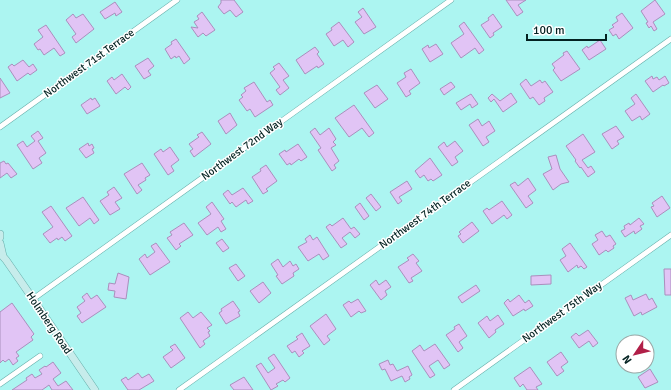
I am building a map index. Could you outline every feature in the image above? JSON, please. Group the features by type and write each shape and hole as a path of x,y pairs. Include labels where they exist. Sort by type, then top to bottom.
{"street":[{"name":"Northwest 71st Terrace","path":"0,127 178,0"},
{"name":"Northwest 72nd Way","path":"33,299 451,0"},
{"name":"Northwest 74th Terrace","path":"179,390 671,38"},
{"name":"Northwest 75th Way","path":"454,390 671,235"},
{"name":"Holmberg Road","path":"0,243 2,255 95,390"},
{"path":"0,384 40,356"}],"building":[{"path":"221,0 234,0 243,12 236,17 230,10 224,14 218,7"},
{"path":"506,0 526,0 518,5 523,12 517,16"},
{"path":"655,0 665,14 653,22 657,29 654,31 651,26 649,28 646,23 648,22 641,11"},
{"path":"115,2 122,12 116,16 115,13 105,19 100,12"},
{"path":"363,8 376,27 364,34 355,22 362,17 358,12"},
{"path":"202,12 215,30 206,36 203,33 198,37 191,27 198,28 194,22 199,19 197,16"},
{"path":"622,13 633,28 619,39 616,34 613,36 609,30 614,27 612,25 618,21 616,17"},
{"path":"73,14 76,18 83,14 94,29 76,43 72,37 76,34 66,20"},
{"path":"493,14 502,27 493,33 494,35 490,38 481,25 489,20 488,18"},
{"path":"339,22 354,42 348,47 343,40 334,46 326,34"},
{"path":"464,22 484,50 479,54 475,48 461,58 451,43 464,34 459,26"},
{"path":"46,25 65,53 60,56 54,48 44,55 34,44 43,37 38,30"},
{"path":"176,39 190,59 184,64 179,56 176,58 175,56 171,59 165,49"},
{"path":"600,40 606,49 589,60 582,50"},
{"path":"436,44 443,54 430,62 422,49 428,45 429,48"},
{"path":"315,47 319,52 317,54 324,64 318,68 317,66 305,74 296,60"},
{"path":"567,51 580,69 561,81 553,70 555,68 552,64"},
{"path":"148,58 154,66 148,71 151,75 144,79 135,66"},
{"path":"23,60 29,67 33,64 37,70 30,75 28,73 17,81 8,67 12,64 14,66"},
{"path":"279,63 289,76 283,80 289,88 280,95 276,90 280,87 270,73 275,69 273,67"},
{"path":"411,69 420,83 409,91 411,94 406,97 397,83 406,77 404,73"},
{"path":"122,74 131,87 128,90 125,87 116,94 107,81 112,77 114,80"},
{"path":"652,76 653,79 657,77 659,80 665,76 669,83 653,92 645,81"},
{"path":"0,78 10,93 0,98"},
{"path":"526,79 531,86 540,80 542,83 545,81 553,92 544,98 545,101 539,105 533,97 530,99 520,84"},
{"path":"254,82 267,102 270,100 273,105 255,117 250,109 247,111 239,100 243,97 241,95 246,91 244,88"},
{"path":"451,82 455,87 444,95 440,89"},
{"path":"377,85 388,99 375,108 364,93"},
{"path":"511,93 517,102 503,112 494,99 491,102 488,98 492,94 500,101"},
{"path":"471,94 478,104 472,108 470,104 461,110 456,103"},
{"path":"636,94 650,114 642,120 640,116 632,121 625,111 635,104 631,98"},
{"path":"91,98 92,100 95,98 100,106 87,114 81,105"},
{"path":"354,105 374,133 369,137 362,128 349,137 335,118"},
{"path":"230,113 237,125 226,134 218,121"},
{"path":"478,119 482,126 489,121 495,131 486,137 489,142 483,146 469,125"},
{"path":"616,126 624,137 617,141 619,144 612,149 602,134"},
{"path":"315,128 320,135 329,128 336,139 333,142 336,145 331,148 339,161 334,165 336,168 332,171 318,150 321,148 310,132"},
{"path":"38,131 43,138 38,141 46,153 39,158 42,163 33,169 17,145 23,141 27,147 35,141 31,136"},
{"path":"202,132 211,144 194,157 190,151 193,149 189,144 199,137 197,135"},
{"path":"583,134 595,152 582,160 588,168 591,166 595,172 588,177 575,161 576,160 566,146"},
{"path":"455,141 463,151 455,157 458,162 452,166 438,147 444,142 447,147"},
{"path":"88,143 89,146 92,144 94,153 86,158 79,149"},
{"path":"298,144 307,157 301,161 299,159 291,165 290,163 287,165 279,154 285,150 286,152"},
{"path":"170,147 179,160 171,166 174,171 168,175 154,154 161,149 163,152"},
{"path":"556,155 560,169 569,182 561,184 553,190 543,174 552,169 548,157"},
{"path":"430,158 442,175 433,181 431,179 428,181 424,175 420,178 415,171"},
{"path":"4,161 6,164 8,163 17,174 11,178 7,173 0,178 0,163"},
{"path":"142,163 150,175 145,178 146,180 138,185 142,190 137,194 124,174"},
{"path":"266,165 277,181 266,189 268,191 263,194 252,177 261,171 260,169"},
{"path":"528,178 536,190 528,196 533,203 526,208 510,185 515,182 518,186"},
{"path":"407,181 412,189 399,197 402,201 398,204 390,192"},
{"path":"114,187 122,198 115,202 120,209 110,215 100,201 109,195 107,192"},
{"path":"243,188 253,201 248,204 246,200 236,207 232,202 230,204 223,194 228,190 232,195"},
{"path":"371,194 381,207 376,211 366,198"},
{"path":"662,196 670,208 657,217 651,207 654,206 652,203"},
{"path":"83,197 99,220 94,224 90,218 79,226 66,208"},
{"path":"502,201 512,215 507,219 504,215 492,224 483,211 487,208 489,210"},
{"path":"212,202 224,219 221,221 226,229 221,232 218,227 207,235 198,223 211,214 206,207"},
{"path":"360,203 369,216 364,220 355,207"},
{"path":"51,206 72,236 65,241 62,237 58,240 57,238 50,243 43,234 53,227 42,212"},
{"path":"343,218 351,229 354,227 360,234 355,238 350,232 342,238 347,244 341,248 326,227 330,224 332,226"},
{"path":"639,218 644,224 640,226 642,229 635,234 634,231 625,237 621,231 625,229 624,226 629,223 630,225"},
{"path":"472,222 479,231 463,243 458,236 461,234 459,232"},
{"path":"184,223 193,235 179,244 181,246 176,250 167,238 172,235 170,232"},
{"path":"602,231 606,237 610,235 616,244 613,246 614,248 608,252 606,250 599,255 592,244 598,240 595,235"},
{"path":"310,235 313,240 317,237 329,256 323,260 319,254 308,261 298,247 307,242 305,239"},
{"path":"222,239 229,248 223,252 216,243"},
{"path":"156,243 170,262 150,275 139,259 145,254 147,258 155,252 151,246"},
{"path":"570,243 587,267 584,269 581,266 578,268 577,265 568,272 560,260 566,256 562,249"},
{"path":"413,254 419,261 416,263 422,271 411,278 413,281 409,283 398,267 409,260 407,258"},
{"path":"278,259 283,267 290,261 293,266 296,264 299,269 293,273 294,276 282,284 276,276 278,275 271,264"},
{"path":"236,264 245,276 238,281 229,268"},
{"path":"664,269 671,269 671,295 665,295"},
{"path":"118,273 129,277 126,299 114,297 115,291 108,290 109,283 115,284"},
{"path":"551,275 551,284 531,285 531,276"},
{"path":"376,280 379,285 386,280 391,287 385,291 387,295 381,300 370,285"},
{"path":"263,282 271,293 259,303 250,291"},
{"path":"476,285 480,291 462,303 458,297"},
{"path":"87,293 91,299 97,295 106,307 82,323 77,316 81,313 77,307 85,301 82,297"},
{"path":"646,294 649,300 652,298 657,307 642,315 641,312 634,316 625,298 631,295 633,300"},
{"path":"519,295 525,303 529,300 533,306 525,311 524,309 513,316 504,303 508,299 510,302"},
{"path":"358,299 366,311 361,313 359,311 351,317 343,305 349,301 351,303"},
{"path":"233,301 240,311 238,312 240,316 226,324 219,313 222,311 221,309"},
{"path":"12,303 34,334 31,337 33,340 16,352 19,356 16,358 18,361 13,365 9,359 5,362 3,360 0,363 0,312"},
{"path":"188,312 193,318 201,312 212,325 207,328 210,331 208,332 210,336 203,341 205,344 200,348 180,318"},
{"path":"326,314 336,329 327,336 330,340 324,345 310,326"},
{"path":"498,315 504,324 495,330 496,332 489,338 478,323 487,316 490,321"},
{"path":"459,324 467,336 459,342 463,348 458,352 446,335 455,329 454,327"},
{"path":"588,330 598,343 593,347 589,341 579,348 571,337 576,333 579,336"},
{"path":"302,333 310,346 302,351 304,353 299,357 295,351 292,353 287,346 298,339 296,337"},
{"path":"175,344 185,358 171,368 163,357 173,350 170,347"},
{"path":"435,344 450,365 444,369 438,360 429,366 435,375 430,378 412,351 420,345 424,351"},
{"path":"561,352 568,362 561,367 564,371 557,376 547,362"},
{"path":"274,354 290,378 285,382 283,380 276,384 278,386 271,390 256,366 261,363 268,373 275,368 268,358"},
{"path":"388,360 390,365 393,364 397,371 408,366 412,375 409,377 410,379 405,382 402,376 391,381 385,369 382,370 379,364"},
{"path":"53,362 61,373 53,379 58,386 66,381 73,390 52,390 49,385 42,390 12,390 27,380 26,378 32,374 35,378 42,374 39,370"},
{"path":"530,367 542,384 536,387 538,390 527,390 523,384 520,387 514,378"},
{"path":"138,373 142,378 149,374 154,381 139,390 128,390 121,380 126,377 128,380"},
{"path":"642,374 653,374 658,382 645,388 638,377"},
{"path":"244,377 253,390 234,390 230,385"}]}
